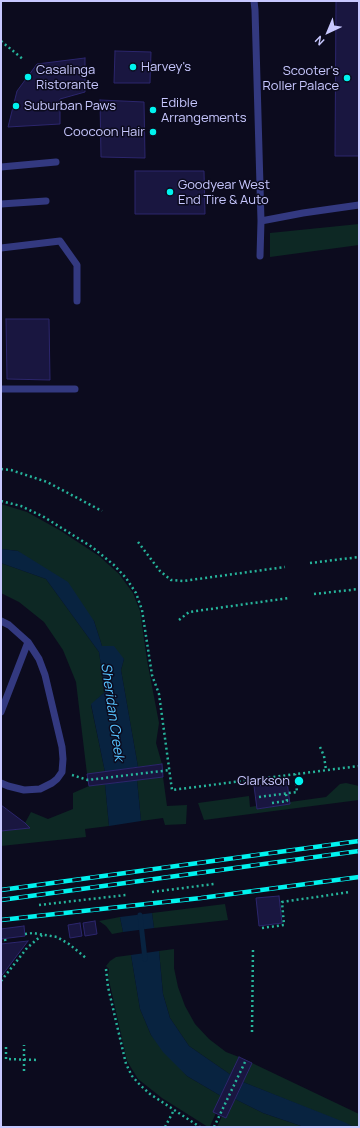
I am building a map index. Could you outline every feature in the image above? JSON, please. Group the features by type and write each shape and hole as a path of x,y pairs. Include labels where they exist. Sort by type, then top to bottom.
{"lane":[{"path":"254,1 261,221 260,256"},
{"path":"1,168 56,162"},
{"path":"1,204 46,201"},
{"path":"261,221 359,205"},
{"path":"1,248 60,241 77,265 77,301"},
{"path":"1,389 75,389"},
{"path":"1,622 8,625 28,642 39,659 45,675 62,747 62,772 52,783 40,789 24,790 1,783"},
{"path":"1,712 28,642"}],"path":[{"path":"1,41 24,60"},
{"path":"1,469 11,470 47,482 102,511"},
{"path":"1,501 21,506 44,517 92,547 114,564 136,593 142,610 152,675 159,694 172,790 359,766"},
{"path":"138,542 160,572 171,580 183,581 285,567"},
{"path":"310,563 359,557"},
{"path":"314,594 359,589"},
{"path":"179,620 189,612 289,598"},
{"path":"320,747 324,756 326,770"},
{"path":"62,772 88,780 170,770"},
{"path":"259,797 297,792 295,774"},
{"path":"272,803 287,801 286,794"},
{"path":"152,892 214,884"},
{"path":"262,928 284,925 282,902 350,892"},
{"path":"38,905 126,895"},
{"path":"25,934 33,933 57,937 69,944 86,958"},
{"path":"1,981 27,948 42,935"},
{"path":"5,939 6,944"},
{"path":"252,1032 253,948"},
{"path":"106,969 108,987 126,1064 132,1076 150,1094 200,1127"},
{"path":"24,1044 24,1071"},
{"path":"6,1047 6,1058 39,1060"},
{"path":"214,1127 246,1060"},
{"path":"165,1127 174,1110"}],"green space":[{"path":"359,224 359,245 270,257 270,233"},
{"path":"1,504 27,512 61,531 99,556 119,574 133,593 140,611 147,660 159,723 156,743 162,764 138,767 121,670 124,659 102,646 94,621 18,551 1,549"},
{"path":"1,563 46,579 99,652 105,692 91,705 105,772 87,774 76,682 63,650 44,622 19,602 1,593"},
{"path":"163,777 167,806 187,805 186,824 165,825 163,818 141,821 137,780"},
{"path":"346,783 359,786 359,800 204,820 198,803 249,796 250,807 256,806 257,809 290,804 290,802 326,797 340,784"},
{"path":"105,784 109,826 85,829 86,837 1,846 1,831 29,828 25,823 31,812 48,819 73,809 73,793 89,786"},
{"path":"225,904 228,920 154,928 152,913"},
{"path":"120,917 123,932 112,934 106,926 99,921"},
{"path":"174,949 174,968 178,987 185,1006 195,1024 209,1039 226,1052 239,1057 231,1075 189,1046 170,1018 163,994 159,951"},
{"path":"131,955 140,1009 151,1035 187,1076 221,1096 214,1112 216,1113 210,1126 208,1127 162,1098 138,1079 127,1061 108,976 109,969 106,966 116,957"},
{"path":"252,1063 359,1114 359,1127 354,1127 243,1082"},
{"path":"235,1099 263,1113 304,1127 217,1127 222,1116 226,1118"}],"water":[{"path":"1,549 18,551 68,582 94,621 102,646 114,646 124,659 121,670 138,767 105,772 91,704 105,692 99,652 46,579 1,563"},
{"path":"137,780 141,821 109,826 105,784"},
{"path":"152,913 154,928 123,932 120,917"},
{"path":"159,951 163,994 170,1018 189,1046 231,1075 221,1096 187,1076 163,1052 151,1035 140,1009 131,955"},
{"path":"243,1082 354,1127 304,1127 263,1113 235,1099"}],"building":[{"name":"Scooter's Roller Palace","path":"336,1 359,1 359,156 335,156"},
{"name":"Harvey's","path":"115,51 151,52 150,83 114,83"},
{"path":"85,58 85,92 60,99 60,124 8,127 17,91 37,64"},
{"path":"100,100 144,102 145,158 101,157"},
{"name":"Goodyear West End Tire & Auto","path":"135,171 204,171 205,214 135,214"},
{"path":"6,319 49,319 50,380 7,379"},
{"path":"162,764 163,777 89,786 87,774"},
{"path":"287,782 290,804 257,809 254,786"},
{"path":"1,805 25,823 30,828 1,831"},
{"path":"279,896 282,923 259,926 256,898"},
{"path":"95,921 97,934 85,936 83,923"},
{"path":"80,923 82,936 70,938 68,925"},
{"path":"24,926 25,936 1,939 1,929"},
{"path":"28,941 3,974 1,976 1,944"},
{"path":"239,1057 252,1063 226,1118 213,1112"}],"waterway":[{"name":"Sheridan Creek","path":"140,915 145,959"}],"railway":[{"path":"1,890 359,841"},
{"path":"1,900 359,851"},
{"path":"1,920 201,898 359,877"}],"place":[{"name":"Harvey's","path":"133,67"},
{"name":"Casalinga Ristorante","path":"28,77"},
{"name":"Scooter's Roller Palace","path":"347,78"},
{"name":"Suburban Paws","path":"16,106"},
{"name":"Edible Arrangements","path":"153,110"},
{"name":"Coocoon Hair","path":"153,132"},
{"name":"Goodyear West End Tire & Auto","path":"170,192"},
{"name":"Clarkson","path":"299,781"}]}
